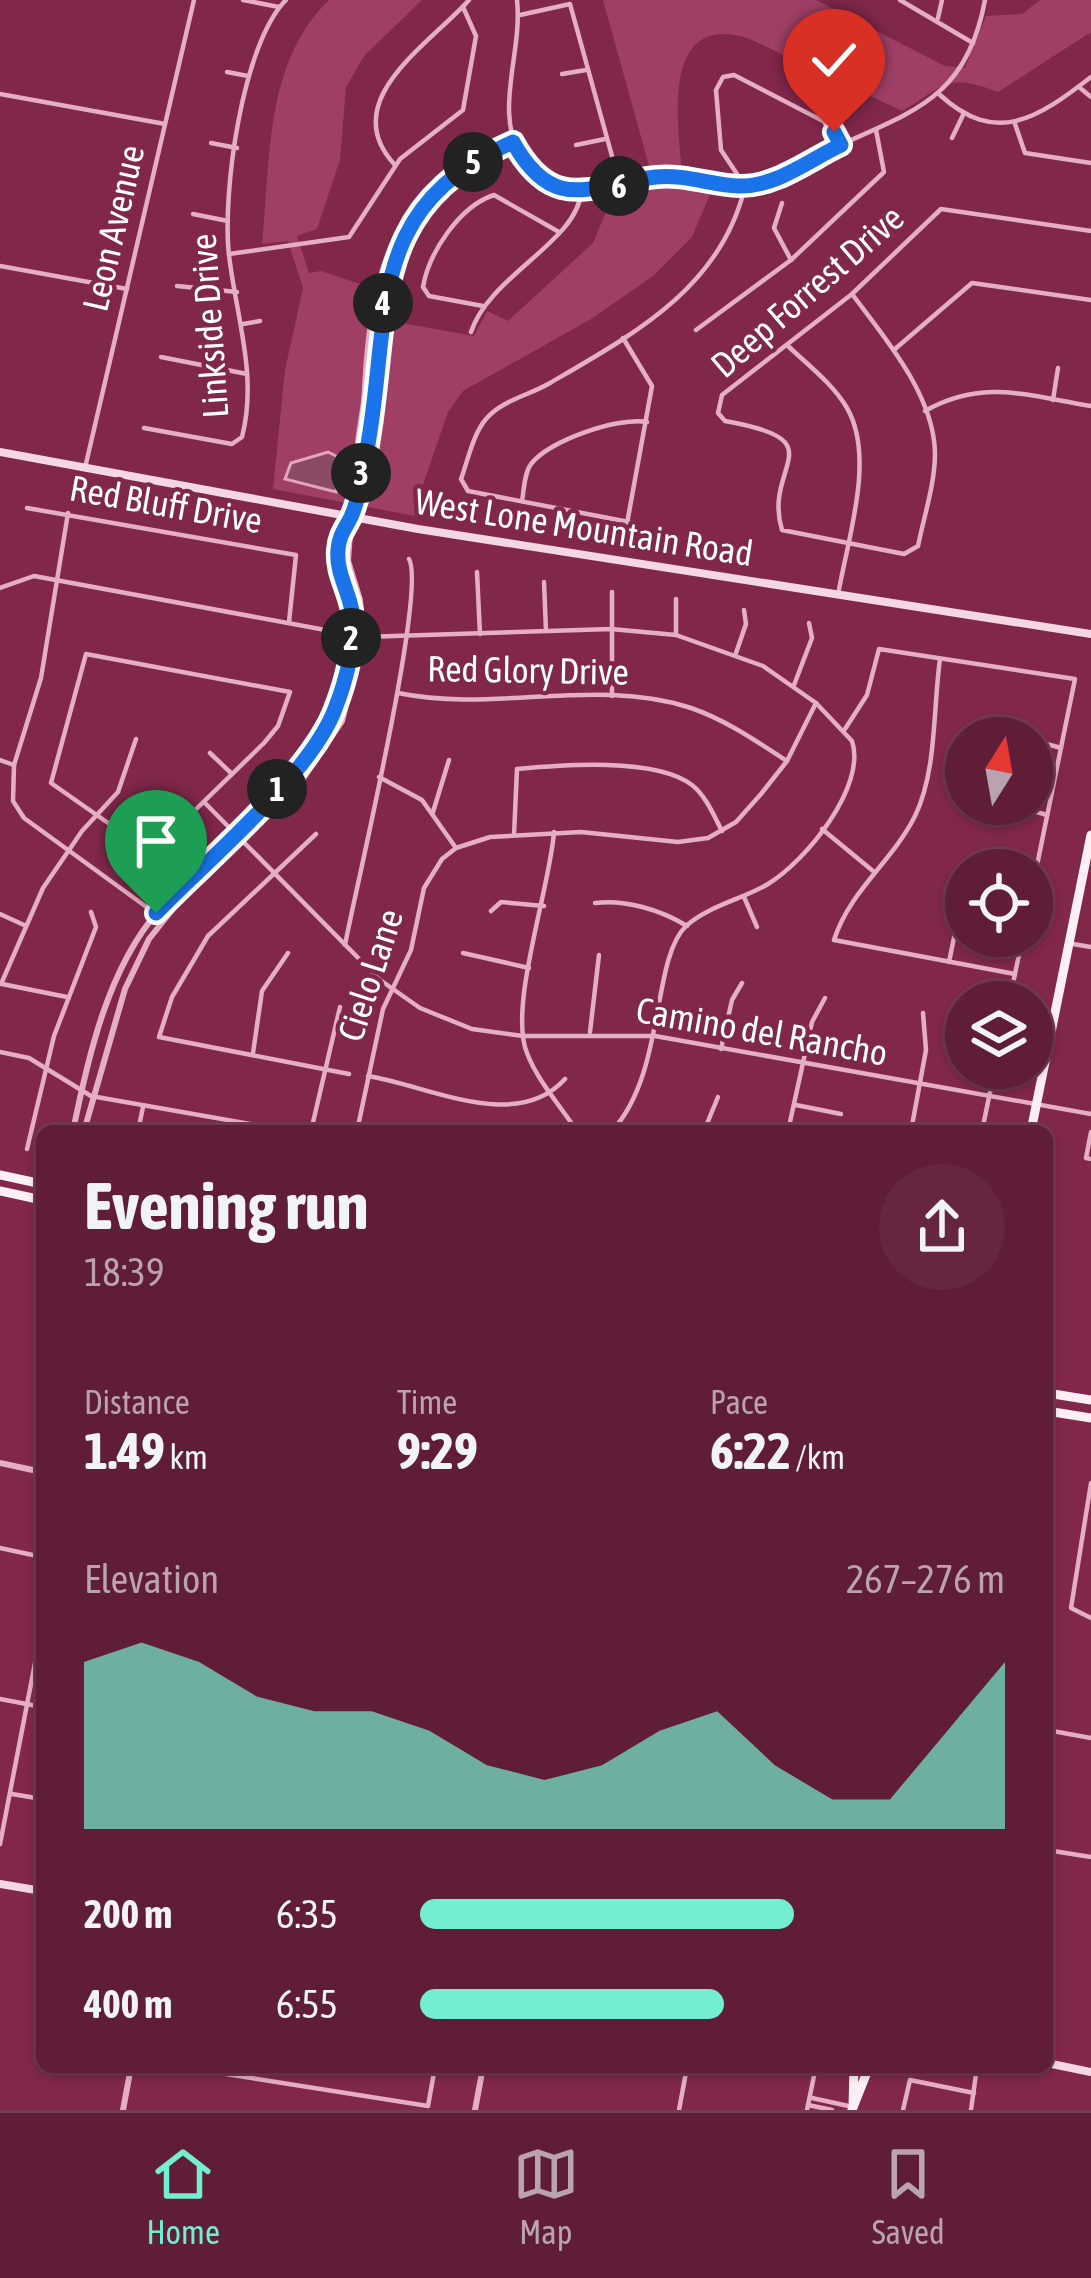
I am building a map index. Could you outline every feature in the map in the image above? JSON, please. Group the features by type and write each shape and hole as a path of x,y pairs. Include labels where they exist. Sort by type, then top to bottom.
{"main road":[{"name":"West Lone Mountain Road","path":"0,452 351,517 1091,634"},
{"path":"1032,1125 1091,836"},
{"path":"0,1175 36,1183"},
{"path":"0,1191 36,1199"},
{"path":"1053,1394 1091,1400"},
{"path":"1053,1412 1091,1418"},
{"path":"0,1884 36,1890"},
{"path":"1053,2064 1091,2072"},
{"path":"853,2108 854,2073"},
{"path":"853,2108 868,2073"}],"street":[{"name":"Leon Avenue","path":"86,468 194,0"},
{"path":"243,0 279,7"},
{"name":"Linkside Drive","path":"144,428 238,442 244,429 247,374 229,254 229,220 248,76 260,39 286,0"},
{"path":"395,165 376,131 378,98 470,0"},
{"path":"517,0 507,106 509,134 531,170 550,184 581,192 676,176 745,186 778,177 940,94 974,43 985,0"},
{"path":"900,0 974,43"},
{"path":"938,20 942,0"},
{"path":"519,15 570,4 620,185"},
{"path":"229,254 310,239 345,240 395,165 463,110 476,36 464,7"},
{"path":"562,74 586,70"},
{"path":"227,72 248,76"},
{"path":"745,186 722,150 716,90 724,76 734,75 823,121 841,145"},
{"path":"940,94 963,115 990,126 1015,124 1091,77"},
{"path":"1079,87 1091,97"},
{"path":"0,94 165,124"},
{"path":"952,137 963,115"},
{"path":"1015,124 1025,153 1091,164"},
{"path":"696,330 791,260 884,172 875,130"},
{"path":"359,476 365,356 380,270 392,237 416,199 448,168 509,134"},
{"path":"576,145 605,139"},
{"path":"85,1125 124,989 160,916 242,840 326,751 342,721 363,637 360,600 347,561 351,517 373,418 386,283 404,232 446,182 513,142"},
{"path":"211,143 237,148"},
{"path":"629,522 473,494 463,487 486,419 623,338 699,281 724,249 745,186"},
{"path":"471,332 483,306 578,214 581,192"},
{"path":"483,306 425,292 427,272 448,234 494,195 559,232"},
{"path":"782,203 774,228 791,260"},
{"name":"Deep Forrest Drive","path":"846,545 782,530 789,451 784,438 771,429 721,418 718,407 727,390 852,294 941,209 1091,231"},
{"path":"193,214 229,220"},
{"path":"0,266 127,289"},
{"path":"894,350 972,284 1091,300"},
{"path":"177,286 237,292"},
{"path":"846,545 914,551 934,466 925,411 894,350 852,294"},
{"path":"243,325 260,322"},
{"path":"623,338 652,386 624,540"},
{"path":"788,346 836,393 855,427 859,464 838,595"},
{"path":"160,357 247,374"},
{"path":"1053,400 1058,368"},
{"path":"925,411 953,395 980,390 1091,406"},
{"path":"522,501 527,471 539,457 617,419 647,422"},
{"name":"Red Bluff Drive","path":"27,508 296,555 290,622"},
{"path":"68,513 41,679 14,765 16,812 160,916"},
{"path":"74,1125 116,980 160,916 318,742 334,712 352,635 337,552 341,530 351,517"},
{"path":"344,945 409,637 415,580 409,559"},
{"path":"477,572 480,634"},
{"path":"0,589 15,578 34,576 363,637 611,629 676,634 736,653 794,685 816,703 845,729 856,753 852,788 776,880 687,926 674,946 642,1086 616,1125"},
{"path":"544,582 546,631"},
{"path":"612,592 612,696"},
{"path":"676,599 676,634"},
{"path":"736,653 746,624 744,610"},
{"path":"794,685 812,638 808,623"},
{"path":"845,729 867,695 879,650 1075,679 1053,789"},
{"path":"86,654 290,692 278,726 232,774 151,854 51,783 86,654"},
{"path":"940,658 922,800 848,903 834,940 1015,974"},
{"name":"Red Glory Drive","path":"398,693 451,702 612,696 689,708 737,728 788,761"},
{"path":"377,777 412,792 433,812 456,848 554,832 677,842 722,831 748,810 788,761 816,703"},
{"path":"67,997 1,984 24,925 70,848 118,792 136,739"},
{"path":"1053,746 1061,748"},
{"path":"210,753 232,774"},
{"path":"0,760 14,765"},
{"path":"433,812 449,760"},
{"path":"514,835 517,769 593,766 680,778 699,791 722,831"},
{"name":"Camino del Rancho","path":"204,802 393,991 454,1023 523,1036 590,1032 655,1036 1091,1114"},
{"path":"821,829 873,871"},
{"path":"554,832 529,968 523,1036 528,1057 574,1125"},
{"path":"316,834 220,922 190,961 159,1037 349,1074"},
{"name":"Cielo Lane","path":"358,1125 366,1076 411,950 424,888 456,848"},
{"path":"744,897 757,927"},
{"path":"491,911 501,902 544,906"},
{"path":"595,903 616,902 661,913 687,926"},
{"path":"27,1149 67,997 96,927 91,912"},
{"path":"0,914 24,925"},
{"path":"1068,943 1091,947"},
{"path":"253,1053 262,991 288,953"},
{"path":"463,953 495,965 529,968"},
{"path":"590,1032 599,955"},
{"path":"950,962 951,957"},
{"path":"1014,981 1019,957"},
{"path":"721,1048 732,1000 742,982"},
{"path":"790,1125 812,1022 825,998"},
{"path":"311,1125 340,1006"},
{"path":"911,1125 926,1050 923,1013"},
{"path":"0,1052 45,1068 92,1096 258,1125"},
{"path":"366,1076 500,1107 519,1107 552,1094 566,1079"},
{"path":"983,1125 990,1089"},
{"path":"706,1125 718,1097"},
{"path":"796,1105 841,1114"},
{"path":"139,1125 143,1107"},
{"path":"226,1125 227,1119"},
{"path":"1088,1158 1091,1132"},
{"path":"0,1463 36,1471"},
{"path":"1091,1483 1072,1613 1091,1618"},
{"path":"0,1548 36,1556"},
{"path":"0,1844 36,1660"},
{"path":"0,1699 36,1706"},
{"path":"1053,1731 1091,1738"},
{"path":"11,1794 36,1798"},
{"path":"1053,1851 1091,1857"},
{"path":"123,2110 130,2073"},
{"path":"209,2073 428,2106 434,2073"},
{"path":"475,2110 482,2073"},
{"path":"680,2110 686,2073"},
{"path":"808,2104 815,2073"},
{"path":"971,2110 976,2073"},
{"path":"903,2110 910,2080 974,2093"},
{"path":"808,2104 853,2108"},
{"path":"808,2104 832,2110"}],"shaded area":[{"path":"329,0 422,0 364,56 346,87 340,160 317,229 297,236 309,273 321,271 369,287 369,317 474,336 487,311 508,321 593,243 614,193 653,180 603,0 816,0 945,66 965,68 986,16 1022,14 1040,0 1091,0 1091,32 998,92 956,82 902,111 750,39 721,34 700,41 687,57 678,105 683,180 713,187 692,237 653,276 591,319 463,391 448,412 417,502 431,519 273,489 285,370 303,288 288,241 262,244 270,146 292,53"},
{"path":"328,452 344,460 336,492 285,479 291,463"}],"route":[{"path":"156,913 290,777 334,712 344,681 353,616 338,572 337,552 364,471 386,283 404,232 428,197 463,168 513,142 525,164 550,184 598,192 658,177 745,186 764,183 841,145 834,132"}]}
